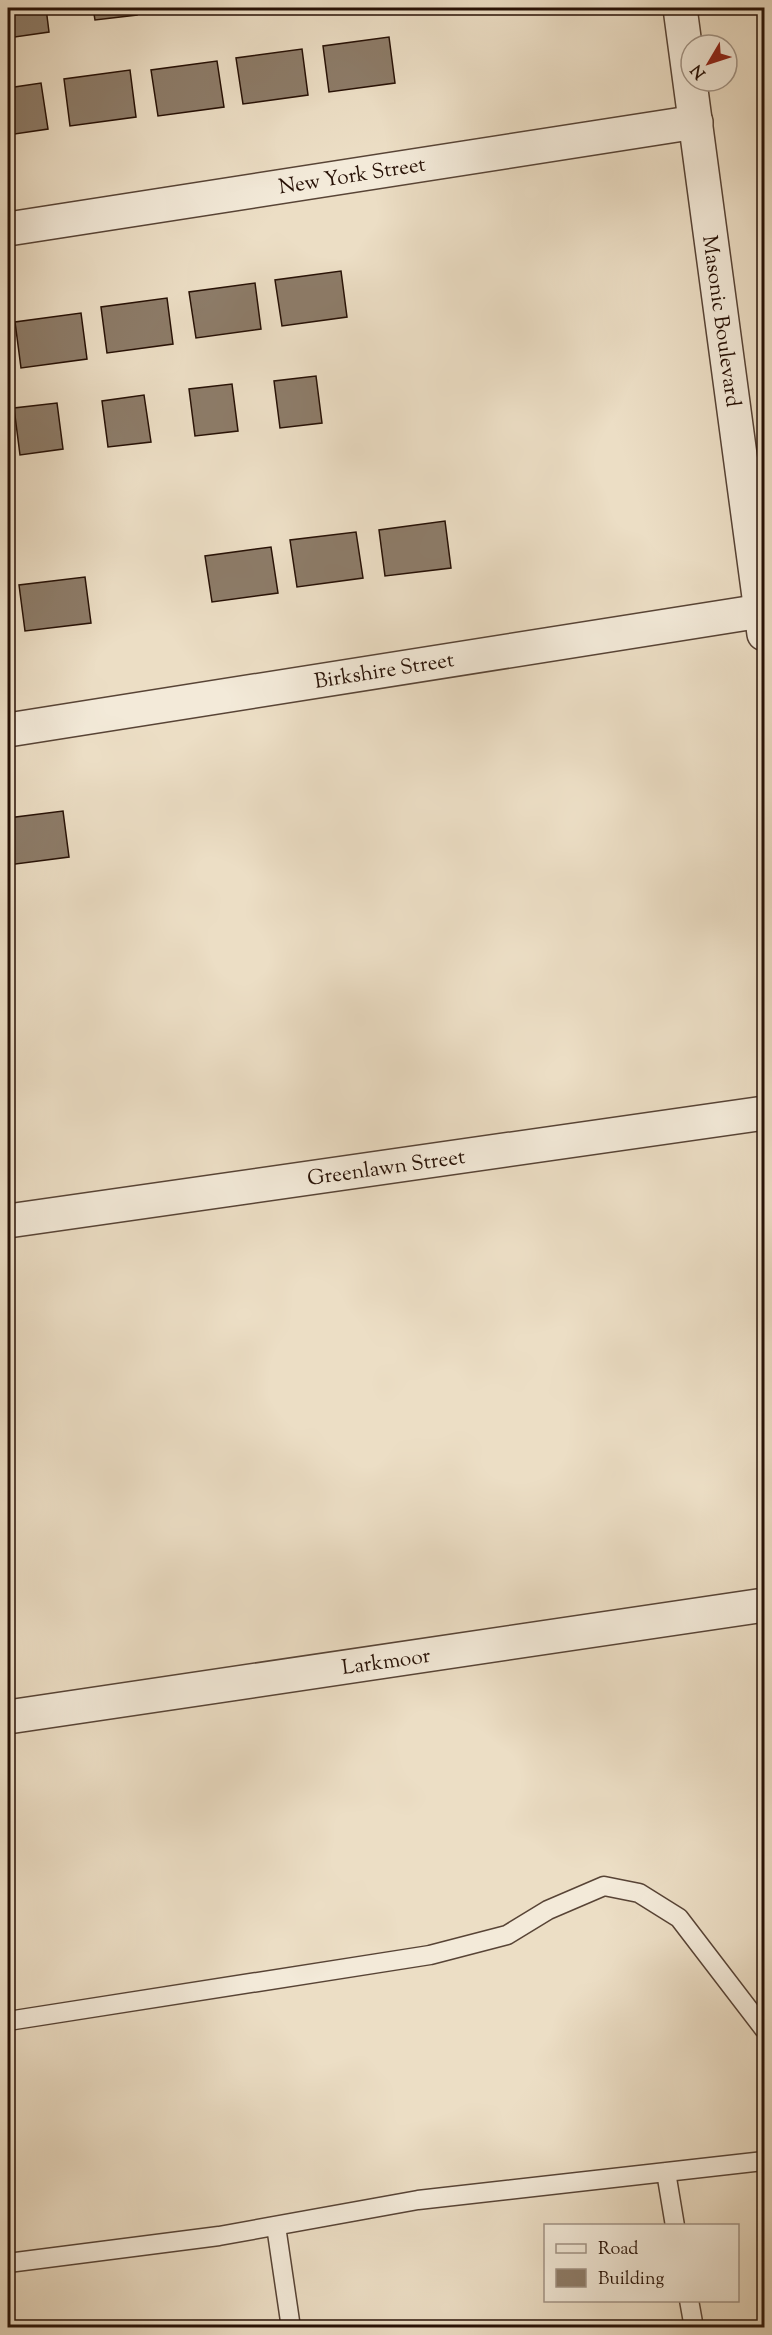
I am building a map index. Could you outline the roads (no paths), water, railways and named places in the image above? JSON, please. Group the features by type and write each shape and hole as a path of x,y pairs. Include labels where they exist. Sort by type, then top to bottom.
{"street":[{"name":"Masonic Boulevard","path":"680,8 763,623"},
{"name":"New York Street","path":"8,229 696,122"},
{"name":"Birkshire Street","path":"8,730 763,623"},
{"name":"Greenlawn Street","path":"8,1221 765,1113"},
{"name":"Larkmoor","path":"8,1718 765,1605"}],"lane":[{"path":"8,2021 430,1955 507,1935 548,1910 604,1886 639,1893 679,1918 765,2029"},
{"path":"8,2263 219,2236 418,2200 765,2162"},
{"path":"666,2172 675,2224"},
{"path":"276,2226 291,2328"},
{"path":"689,2302 694,2328"}]}
